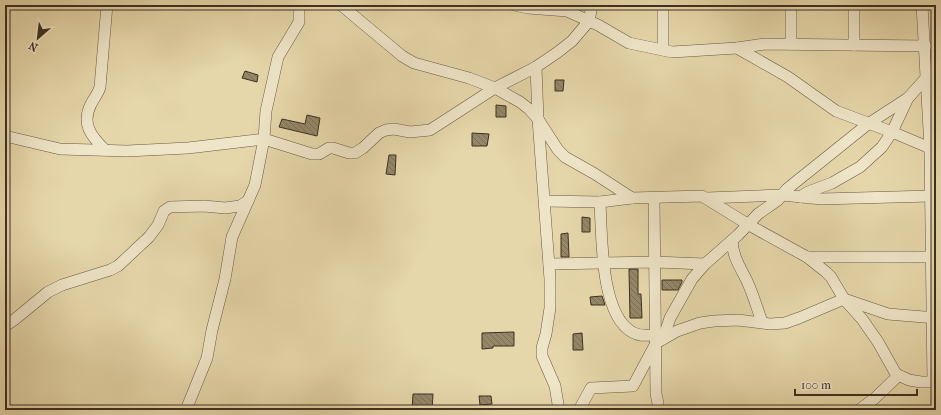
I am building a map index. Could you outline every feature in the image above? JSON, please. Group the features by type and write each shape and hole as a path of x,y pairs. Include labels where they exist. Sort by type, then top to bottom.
{"street":[{"path":"105,150 89,131 86,120 91,104 98,94 100,87 107,5"},
{"path":"186,410 207,358 212,330 225,279 232,237 255,185 264,139 266,111 278,57 298,22 299,5"},
{"path":"341,5 402,56 414,63 469,78 495,88 520,102 538,119 552,142 565,156 596,174 632,198"},
{"path":"514,5 528,8 565,10 589,21 629,43 672,52 737,48 765,44 926,46"},
{"path":"5,136 60,149 127,151 188,148 264,139 312,154 319,154 328,148 349,153 355,152 363,148 379,133 386,130 410,132 430,130 495,88 536,67 558,52 572,40 589,21 592,5"},
{"path":"663,5 663,50"},
{"path":"791,5 791,44"},
{"path":"854,5 854,45"},
{"path":"706,198 749,225 807,257 822,268 831,277 844,299 862,319 878,342 894,372 898,376 909,380 935,382 934,257 931,196 933,184 926,46 922,5"},
{"path":"737,48 788,77 836,111 930,148"},
{"path":"536,67 538,119 550,279 550,308 542,348 542,356 555,386 560,410"},
{"path":"579,410 591,388 633,386 681,296 692,279 705,264 749,225 758,214 778,200 787,189 868,124 908,98 927,77"},
{"path":"800,197 808,192 832,183 860,167 882,147 892,132 908,98"},
{"path":"545,201 600,202 632,198 698,196 706,198 782,195 821,199 931,196"},
{"path":"654,198 658,339 656,394 658,410"},
{"path":"5,326 48,292 62,285 110,270 118,266 149,237 158,225 164,211 170,207 204,206 225,208 240,206 248,202"},
{"path":"600,202 603,263 610,298 616,315 625,327 640,336 658,339 700,323 714,321 738,320 770,324 785,323 844,299 888,314 934,318"},
{"path":"732,240 733,251 739,267 747,281 762,322"},
{"path":"807,257 934,257"},
{"path":"549,264 655,262 705,264"},
{"path":"859,410 875,398 898,376"}],"building":[{"path":"245,71 258,75 257,82 242,78"},
{"path":"555,80 564,80 563,91 555,91"},
{"path":"496,105 506,106 506,117 496,117"},
{"path":"307,115 320,118 317,136 279,127 282,119 305,124"},
{"path":"472,133 489,134 487,146 472,146"},
{"path":"389,155 396,155 395,175 386,174"},
{"path":"582,217 590,218 590,232 582,232"},
{"path":"568,233 569,257 561,257 561,234"},
{"path":"629,269 638,269 638,294 641,294 642,318 630,318"},
{"path":"662,280 682,280 682,282 678,290 662,290"},
{"path":"602,296 605,305 591,305 590,297"},
{"path":"514,332 514,346 493,346 493,348 482,349 482,333"},
{"path":"582,333 583,350 573,350 573,334"},
{"path":"413,394 433,394 432,410 412,410"},
{"path":"479,396 491,396 492,404 480,405"}]}
